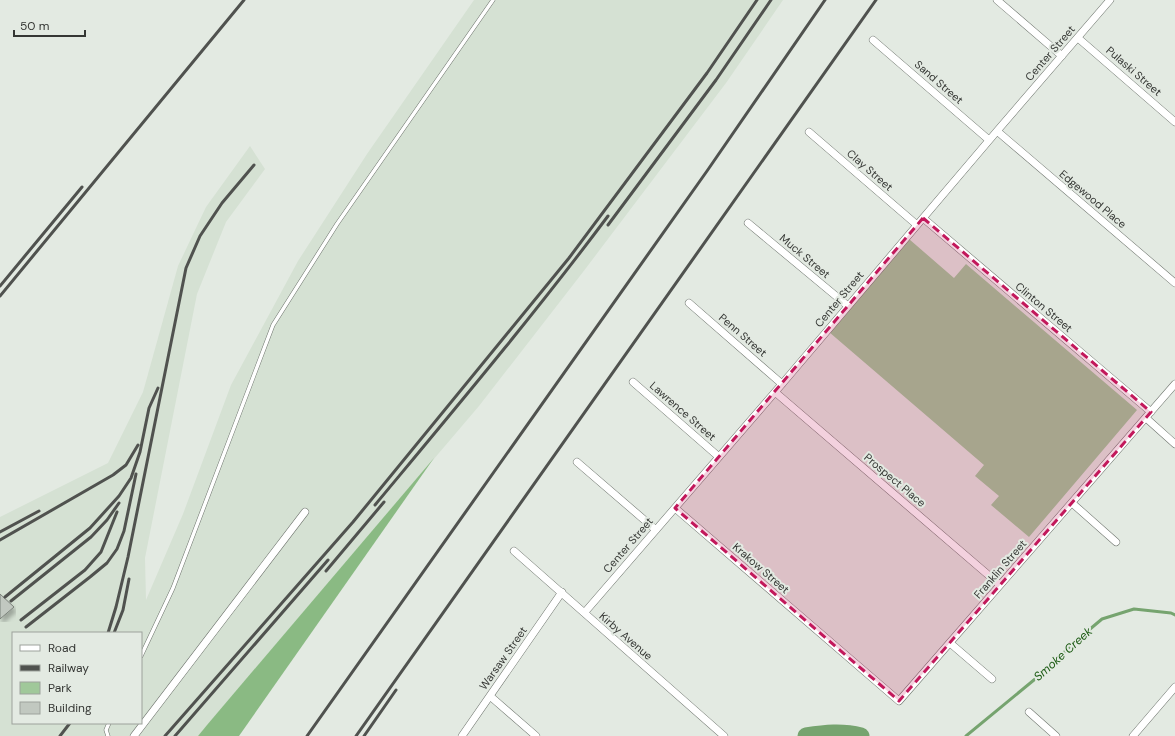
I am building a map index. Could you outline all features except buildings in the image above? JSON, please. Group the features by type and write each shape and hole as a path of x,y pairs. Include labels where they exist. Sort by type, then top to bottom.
{"street":[{"path":"997,0 1062,56"},
{"name":"Center Street","path":"585,612 1110,0"},
{"name":"Pulaski Street","path":"1078,38 1175,122"},
{"name":"Sand Street","path":"873,40 989,140"},
{"name":"Edgewood Place","path":"997,131 1175,283"},
{"name":"Clay Street","path":"809,132 917,224"},
{"name":"Clinton Street","path":"923,218 1151,412"},
{"name":"Muck Street","path":"748,223 848,306"},
{"name":"Penn Street","path":"689,303 782,384"},
{"name":"Lawrence Street","path":"633,382 719,457"},
{"name":"Franklin Street","path":"833,644 899,701 1175,384"},
{"name":"Prospect Place","path":"775,392 1000,585"},
{"path":"1146,418 1175,444"},
{"path":"577,462 656,530"},
{"path":"1072,503 1116,542"},
{"name":"Krakow Street","path":"675,508 833,644"},
{"path":"134,736 305,512"},
{"name":"Kirby Avenue","path":"514,551 585,612 585,615 722,735"},
{"name":"Warsaw Street","path":"462,736 562,592"},
{"path":"950,643 992,679"},
{"path":"1133,736 1175,687"},
{"path":"490,696 536,736"},
{"path":"1029,712 1056,736"}],"lane":[{"path":"142,654 173,588 274,325 337,224 493,0"},
{"path":"108,736 106,730 109,724"}],"highlighted area":[{"path":"923,218 1151,412 899,701 675,508"}],"shaded area":[{"path":"474,0 783,0 726,83 583,272 479,406 198,736 0,736 0,517 108,463 143,392 178,266 206,207 250,146 265,169 226,222 197,294 145,558 146,600 183,514 231,385 298,261 367,154"}],"green space":[{"path":"909,239 954,278 966,264 1137,410 1029,537 991,505 999,496 975,476 984,465 829,332"},
{"path":"434,458 239,736 198,736 207,725"}],"waterway":[{"name":"Smoke Creek","path":"966,736 1040,675 1102,619 1134,609 1171,613 1175,615"},
{"name":"Smoke Creek","path":"806,736 834,733 847,733 861,736"}],"railway":[{"path":"0,296 244,0"},
{"path":"165,736 353,522 569,258 707,73 757,0"},
{"path":"608,225 716,80 771,0"},
{"path":"307,736 707,171 825,0"},
{"path":"356,736 876,0"},
{"path":"108,632 128,557 186,268 200,236 222,203 254,165"},
{"path":"0,286 82,187"},
{"path":"375,505 523,326 608,216"},
{"path":"5,597 90,528 119,496 131,478 140,452 149,408 158,388"},
{"path":"0,540 113,475 126,465 138,445"},
{"path":"26,627 107,563 117,549 124,531 136,474"},
{"path":"326,571 384,502"},
{"path":"11,601 91,537 107,520 119,503"},
{"path":"0,532 39,511"},
{"path":"21,620 85,570 101,552 117,512"},
{"path":"175,736 328,560"},
{"path":"114,632 123,610 129,579"},
{"path":"364,736 396,690"},
{"path":"60,736 69,724"}]}
